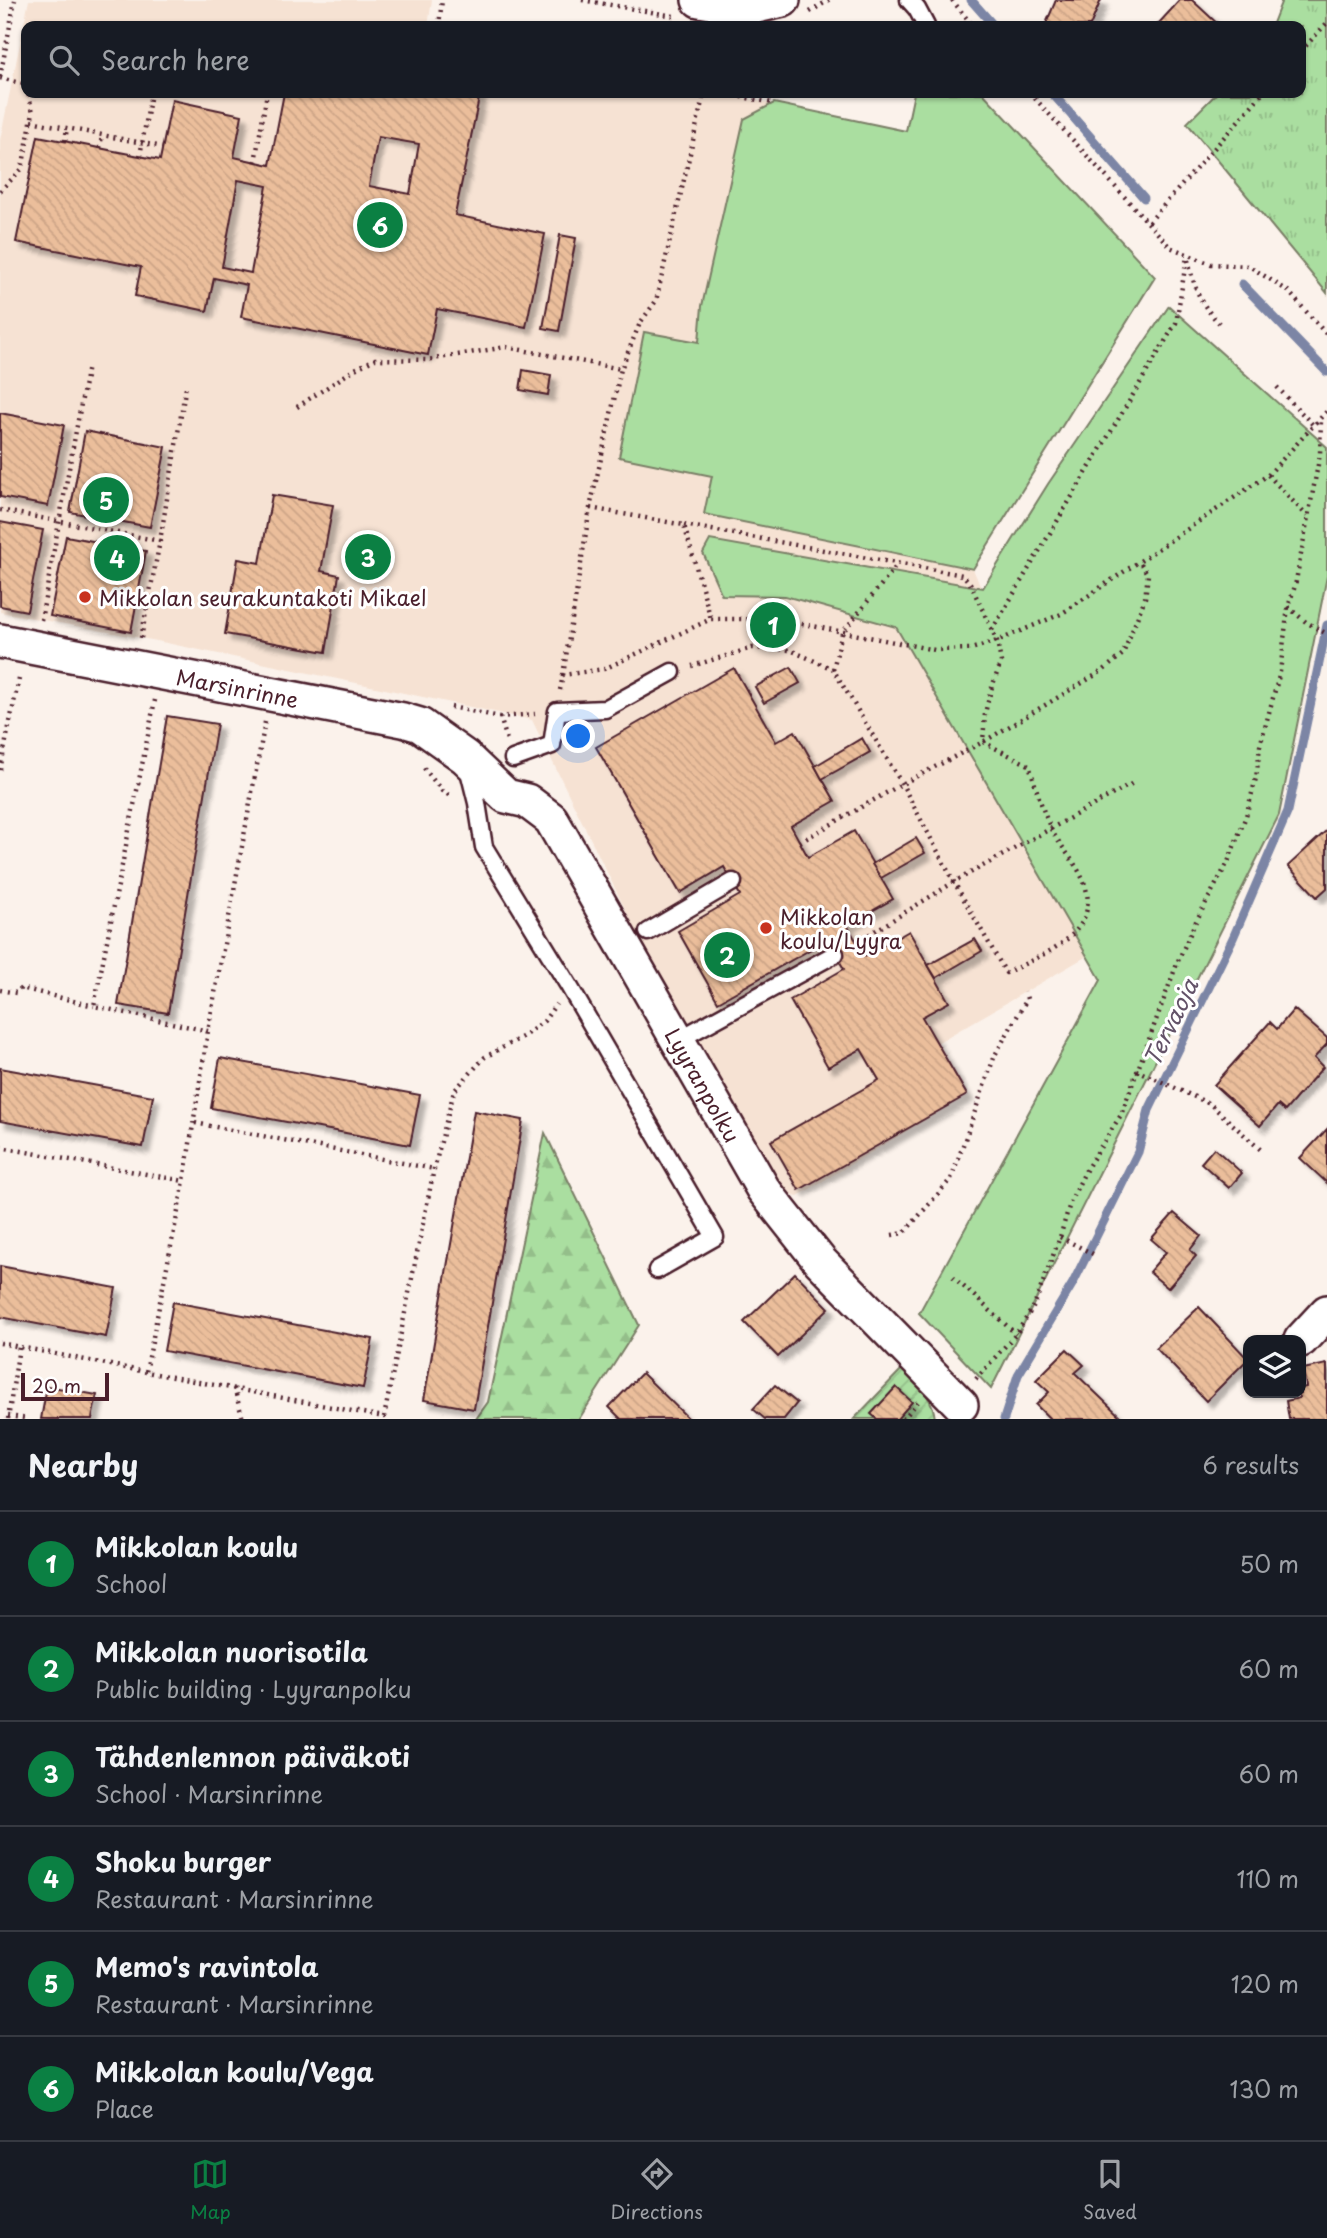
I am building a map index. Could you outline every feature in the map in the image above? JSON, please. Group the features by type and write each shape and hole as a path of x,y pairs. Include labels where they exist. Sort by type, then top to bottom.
{"street":[{"path":"687,8 748,8 783,0"},
{"name":"Marsinrinne","path":"0,641 403,720 419,725 465,757"},
{"name":"Lyyranpolku","path":"465,757 506,796 527,801 551,819 763,1189 820,1261 958,1412"},
{"path":"1306,1335 1327,1312"}],"lane":[{"path":"909,0 918,9 924,21"},
{"path":"513,759 552,746 557,711 605,709 672,672"},
{"path":"465,757 477,803 484,847 569,986 715,1237 657,1270"},
{"path":"648,932 733,882"},
{"path":"678,1040 835,954"}],"path":[{"path":"15,0 0,78 21,83"},
{"path":"440,21 442,0"},
{"path":"582,0 687,8"},
{"path":"952,0 969,21"},
{"path":"1306,46 1327,23"},
{"path":"0,191 22,169 33,112 29,98"},
{"path":"140,156 150,98"},
{"path":"255,162 266,98"},
{"path":"500,717 557,711 590,508 621,369 640,323 656,300 703,98"},
{"path":"747,98 774,103"},
{"path":"1035,98 1170,247 1186,256 1211,264 1249,266 1288,291 1327,335"},
{"path":"1149,222 1259,98"},
{"path":"31,121 163,147"},
{"path":"65,141 67,128"},
{"path":"100,148 102,135"},
{"path":"1186,256 1194,289 1211,316 1219,323"},
{"path":"992,630 1176,323 1186,256"},
{"path":"297,407 375,359 427,360 506,347 621,369"},
{"path":"40,625 88,366"},
{"path":"139,646 186,385"},
{"path":"1277,387 1314,425"},
{"path":"563,675 604,669 711,619 777,620 935,650 971,649 997,641 1061,614 1268,475 1327,411"},
{"path":"958,1412 973,1383 1016,1334 1034,1306 1060,1237 1070,1200 1121,1115 1136,1070 1194,925 1228,862 1246,816 1260,746 1280,672 1288,607 1295,586 1320,454 1321,417"},
{"path":"1268,475 1307,516"},
{"path":"590,508 963,575 970,583 997,641 1001,662 985,713 983,742"},
{"path":"0,510 160,541"},
{"path":"684,525 711,619"},
{"path":"800,842 983,742 1104,670 1123,654 1145,598 1148,575 1140,562"},
{"path":"834,669 842,633 898,564"},
{"path":"1288,607 1327,634"},
{"path":"672,672 752,648 790,650 834,669 902,784 1006,973 1066,942 1084,920 1088,900 1084,880 1051,829 1029,765 983,742"},
{"path":"0,770 21,670"},
{"path":"94,1006 156,696"},
{"path":"146,1372 195,1123 208,1031 265,719"},
{"path":"857,942 954,882 1135,782"},
{"path":"0,1343 384,1417 434,1169 454,1091 485,1057 524,1036 544,1021 569,986"},
{"path":"0,990 16,993 21,988 208,1031"},
{"path":"892,1235 904,1233 951,1180 995,1055 1027,999 1025,992"},
{"path":"1136,1070 1210,1104 1261,1150"},
{"path":"195,1123 434,1169"},
{"path":"0,1147 184,1181"},
{"path":"1060,1237 1095,1255"},
{"path":"953,1278 1016,1334"},
{"path":"19,1347 8,1418 28,1419"},
{"path":"234,1388 243,1419"}],"shaded area":[{"path":"29,0 432,0 429,21 25,21"},
{"path":"21,39 21,98 744,98 906,131 913,98 988,98 1152,273 973,569 1013,663 1170,908 937,1043 967,1095 798,1196 763,1189 532,720 157,641 0,612 0,140"}],"green space":[{"path":"1282,0 1327,0 1327,293 1187,123 1212,98 1306,98 1306,21 1274,21"},
{"path":"913,98 988,98 1155,277 973,569 704,514 712,476 619,457 644,332 699,342 702,306 744,119 774,103 906,131"},
{"path":"1169,306 1327,447 1327,576 1279,815 991,1389 919,1313 1101,980 896,627 785,596 722,595 703,553 710,540 983,588 1048,484"},
{"path":"545,1133 639,1325 579,1419 476,1419 488,1402"},
{"path":"902,1369 928,1397 935,1419 854,1419"}],"building":[{"path":"1056,0 1101,0 1092,21 1047,21"},
{"path":"1180,0 1192,0 1215,21 1161,21"},
{"path":"283,98 479,98 455,215 545,234 526,327 437,309 428,355 241,317 247,285 214,278 207,311 135,296 141,267 16,242 38,136 160,160 172,100 242,115 234,157 270,165","holes":["378,137 419,144 410,194 369,186","238,180 267,186 251,273 222,267"]},
{"path":"560,235 576,238 559,331 543,328"},
{"path":"523,370 551,375 548,395 520,390"},
{"path":"0,413 64,425 48,506 0,497"},
{"path":"85,431 166,447 150,527 70,512"},
{"path":"272,495 333,505 321,571 339,575 326,652 225,634 238,559 260,563"},
{"path":"0,522 43,530 27,611 0,606"},
{"path":"66,536 146,551 131,632 50,616"},
{"path":"791,667 800,683 764,703 755,687"},
{"name":"Mikkolan koulu/Lyyra","path":"734,668 776,742 795,731 835,801 791,826 808,857 854,831 893,899 847,925 865,956 909,931 949,1002 922,1017 967,1095 799,1190 771,1141 879,1080 861,1049 828,1067 790,1000 844,969 827,940 718,1002 678,931 740,895 724,867 680,893 596,747"},
{"path":"167,716 217,724 168,1013 118,1005"},
{"path":"862,738 870,752 822,779 815,766"},
{"path":"1327,830 1327,888 1317,897 1288,866"},
{"path":"916,838 925,853 881,878 872,864"},
{"path":"975,939 982,951 936,978 928,965"},
{"path":"1294,1009 1327,1038 1327,1044 1314,1058 1323,1067 1285,1111 1278,1105 1260,1126 1214,1085 1270,1022 1277,1029"},
{"path":"220,1058 420,1095 410,1145 211,1108"},
{"path":"0,1068 153,1096 143,1147 0,1121"},
{"path":"474,1111 523,1120 474,1409 424,1400"},
{"path":"1327,1129 1327,1183 1300,1158"},
{"path":"1214,1148 1242,1173 1229,1188 1201,1163"},
{"path":"1174,1213 1201,1236 1190,1250 1196,1256 1168,1288 1149,1272 1166,1252 1151,1239"},
{"path":"0,1266 116,1288 106,1337 0,1317"},
{"path":"795,1273 829,1308 778,1357 744,1322"},
{"path":"173,1302 373,1339 363,1388 164,1351"},
{"path":"1199,1307 1243,1354 1243,1364 1206,1401 1156,1348"},
{"path":"1067,1349 1084,1365 1075,1373 1123,1419 1050,1419 1036,1405 1049,1392 1036,1380"},
{"path":"1327,1364 1327,1419 1289,1419 1286,1401 1306,1398 1306,1368"},
{"path":"642,1373 689,1419 621,1419 609,1407"},
{"path":"775,1385 797,1403 784,1419 765,1419 753,1409"},
{"path":"47,1386 97,1395 92,1419 41,1419"},
{"path":"896,1387 912,1402 897,1419 877,1419 871,1414"}],"waterway":[{"path":"971,0 990,21"},
{"path":"1056,98 1144,198"},
{"path":"1242,284 1327,372"},
{"name":"Tervaoja","path":"1004,1419 1018,1375 1073,1283 1138,1152 1149,1110 1233,938 1288,811 1327,625"}],"place":[{"name":"Mikkolan koulu/Vega","path":"380,225"},
{"name":"Memo's ravintola","path":"106,500"},
{"name":"Tähdenlennon päiväkoti","path":"368,557"},
{"name":"Shoku burger","path":"117,558"},
{"name":"Mikkolan seurakuntakoti Mikael","path":"85,597"},
{"name":"Mikkolan koulu","path":"773,625"},
{"name":"Mikkolan koulu/Lyyra","path":"766,928"},
{"name":"Mikkolan nuorisotila","path":"727,955"}]}
